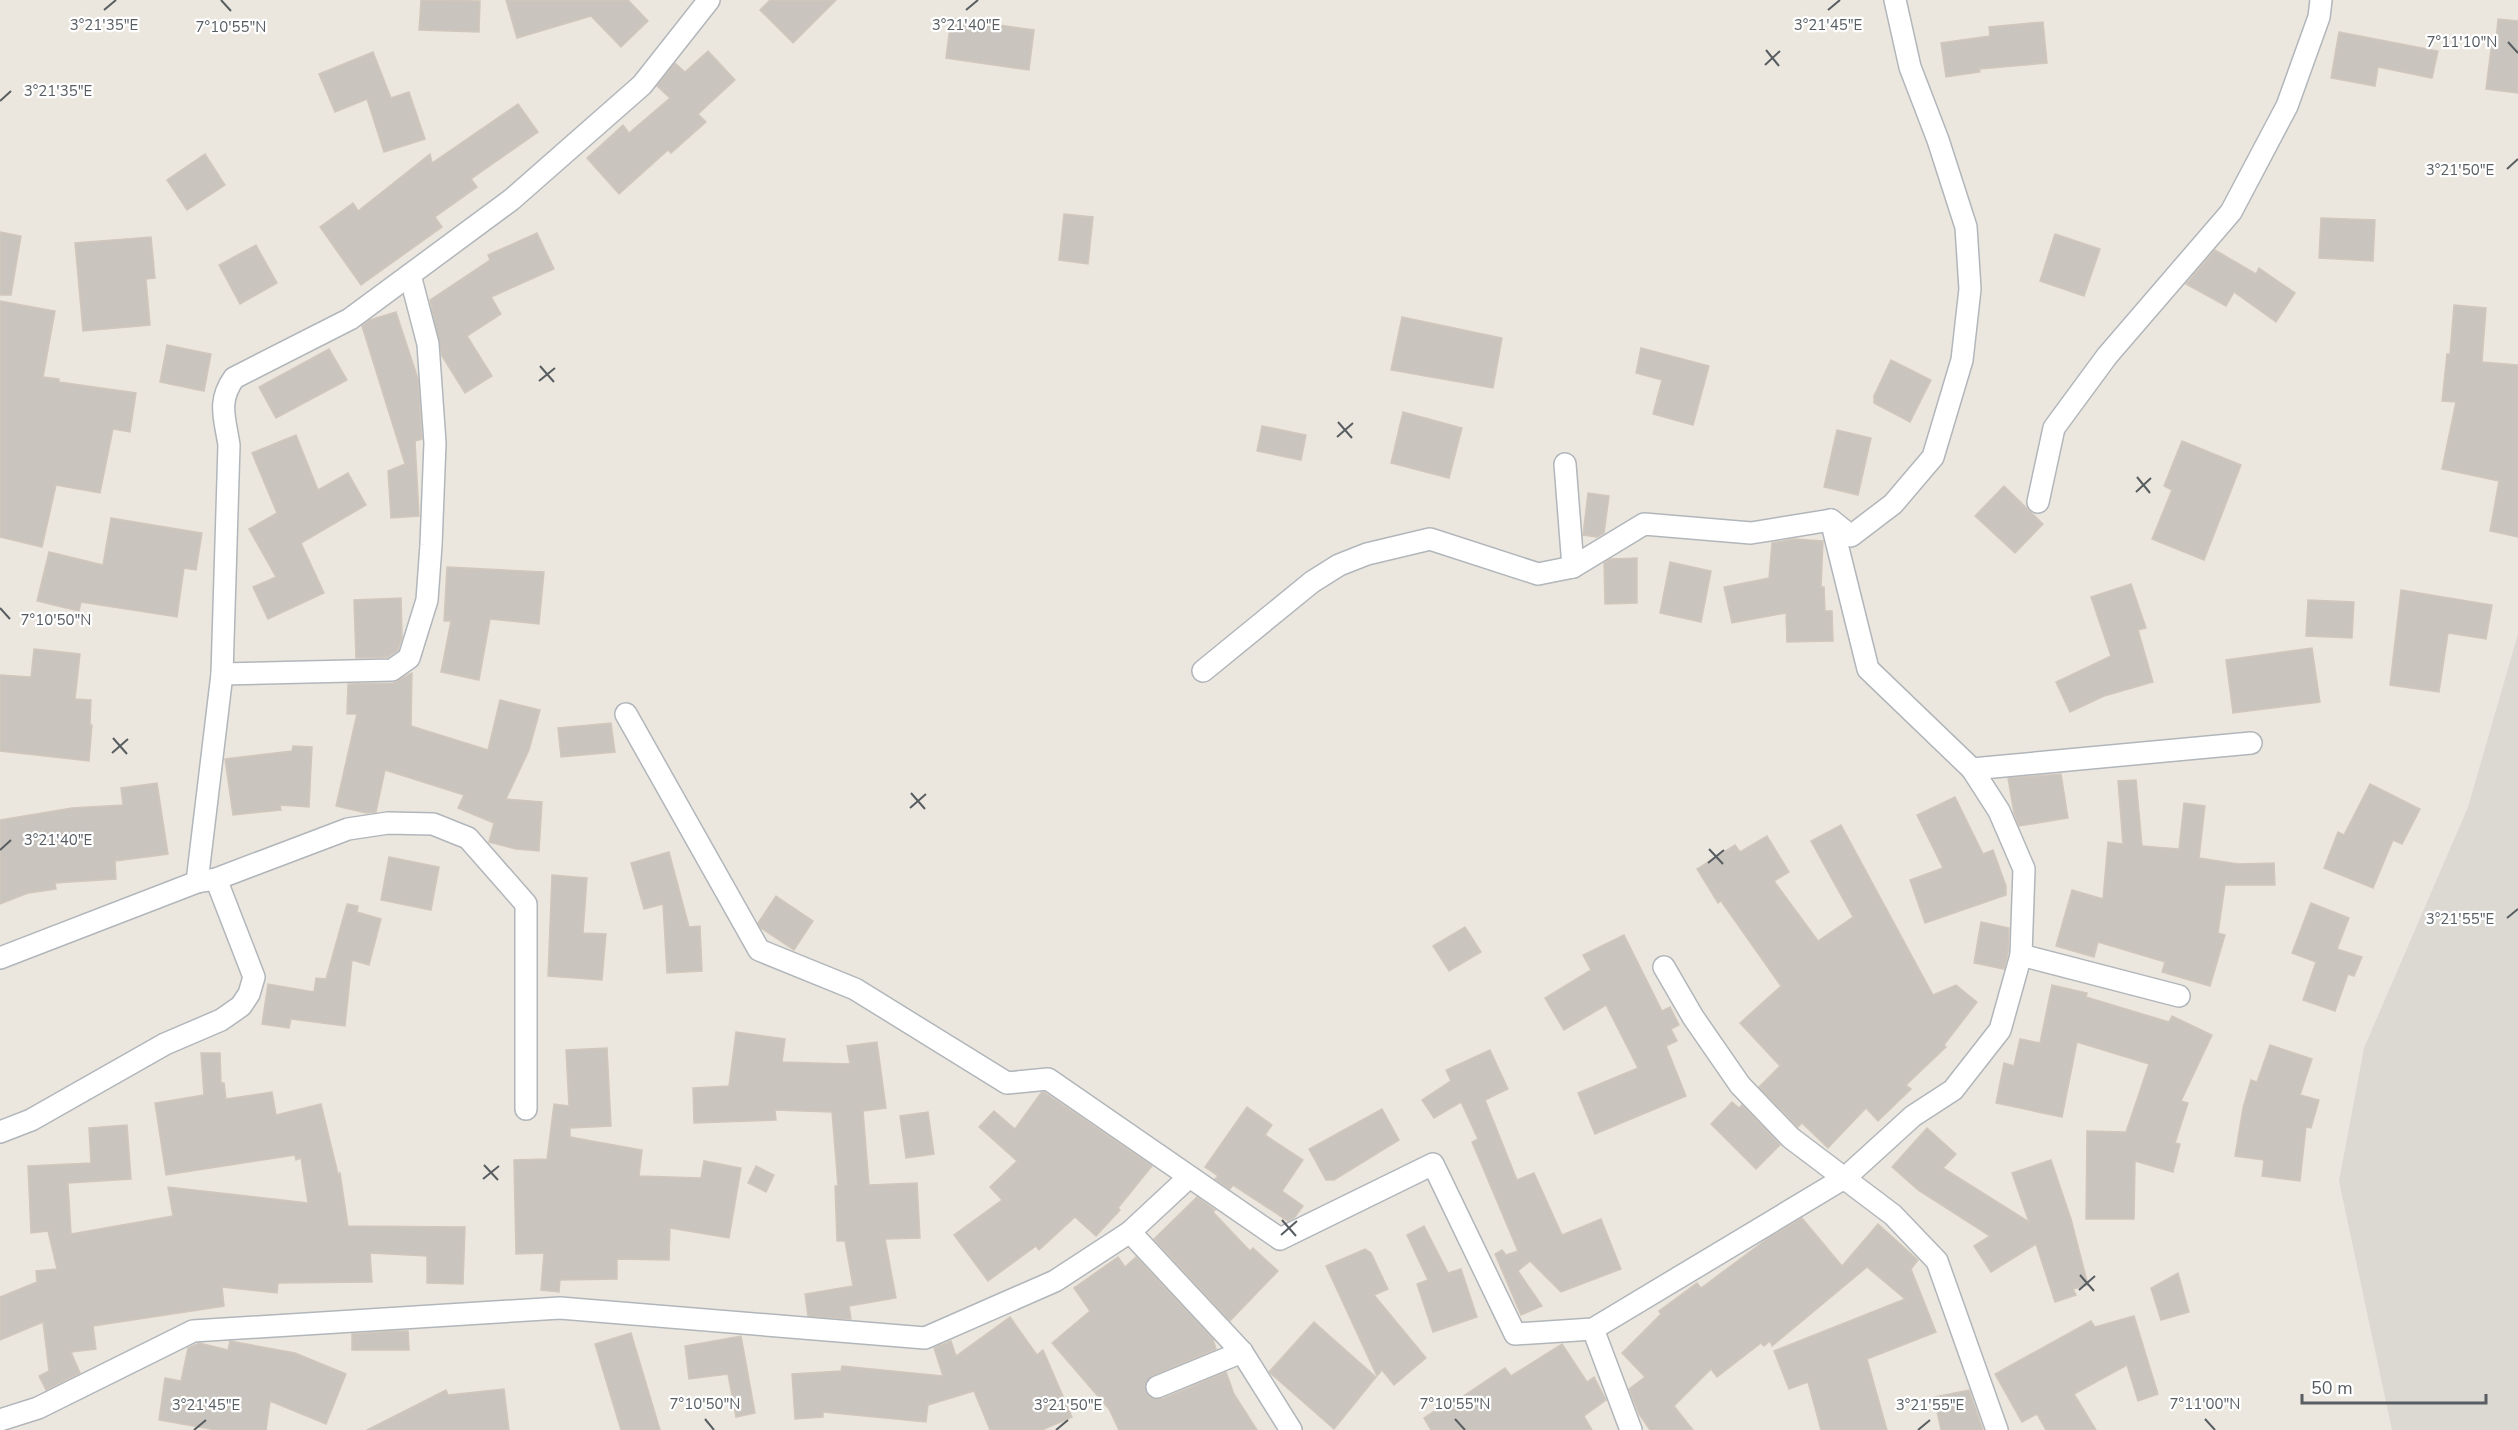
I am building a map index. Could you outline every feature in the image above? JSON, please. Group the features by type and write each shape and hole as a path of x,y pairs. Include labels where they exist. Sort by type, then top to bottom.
{"street":[{"path":"0,1132 31,1120 146,1054 221,1020 241,1006 249,994 254,977 207,880 222,674 229,445 223,411 224,393 234,378 350,319 511,200 642,85 709,0"},
{"path":"1831,519 1851,536 1893,504 1933,457 1962,360 1970,289 1965,227 1938,140 1910,67 1894,0"},
{"path":"2038,502 2054,428 2107,356 2231,212 2287,106 2319,17 2321,0"},
{"path":"222,674 392,670 409,658 427,600 435,443 428,344 410,275"},
{"path":"1565,464 1572,567"},
{"path":"1203,671 1312,582 1339,564 1367,554 1430,539 1538,574 1572,567 1644,524 1751,533 1831,519"},
{"path":"626,714 759,950 855,989 1007,1083 1048,1079 1188,1178 1280,1239 1433,1164 1515,1334 1593,1329 1846,1178 1913,1116 1953,1090 2000,1030 2021,955 2024,869 1999,811 1972,769 1869,669 1831,519"},
{"path":"1972,769 2250,743"},
{"path":"0,958 348,829 388,824 433,824 468,838 526,904 526,1109"},
{"path":"2021,955 2179,996"},
{"path":"1664,967 1693,1017 1740,1086 1791,1138 1893,1215 1937,1262 1996,1430"},
{"path":"0,1420 38,1408 193,1330 560,1308 925,1338 1054,1281 1130,1232 1188,1178"},
{"path":"1130,1232 1242,1352 1291,1430"},
{"path":"1593,1329 1631,1430"},
{"path":"1157,1387 1242,1352"}],"shaded area":[{"path":"2518,634 2518,1430 2392,1430 2339,1181 2364,1048 2468,807"}],"building":[{"path":"421,0 480,1 479,32 419,30"},
{"path":"506,0 628,0 648,21 621,47 591,16 517,38"},
{"path":"770,0 836,0 793,43 760,10"},
{"path":"951,18 1034,30 1029,70 946,58"},
{"path":"2498,19 2518,21 2518,93 2486,89 2492,41 2496,41"},
{"path":"2043,22 2047,63 1979,69 1980,72 1946,77 1941,43 1990,36 1989,27"},
{"path":"2339,32 2438,51 2432,78 2378,67 2375,86 2331,78"},
{"path":"708,51 735,80 698,114 706,122 671,153 668,150 619,194 587,158 623,125 629,133 670,98 657,86 675,63 685,72"},
{"path":"373,52 391,98 409,92 425,139 384,152 367,99 335,112 319,74"},
{"path":"518,104 538,132 471,179 477,187 435,217 442,227 361,285 320,227 353,203 358,211 430,154 432,163"},
{"path":"205,154 225,185 187,210 167,180"},
{"path":"1064,214 1093,217 1088,264 1059,260"},
{"path":"2321,218 2375,220 2373,261 2319,258"},
{"path":"0,232 21,236 11,295 0,295"},
{"path":"537,233 554,269 491,297 501,314 467,336 492,376 465,393 442,356 430,300 490,260 488,255"},
{"path":"2055,234 2100,249 2084,296 2040,281"},
{"path":"151,237 155,278 146,279 150,325 83,331 75,243"},
{"path":"256,245 277,283 240,304 219,265"},
{"path":"2215,250 2256,274 2259,268 2295,293 2276,322 2234,292 2226,306 2186,284"},
{"path":"0,301 55,311 43,377 59,379 59,382 136,393 130,432 113,429 100,493 56,485 42,547 0,537"},
{"path":"2454,305 2486,308 2482,362 2518,365 2518,537 2490,531 2499,481 2442,469 2456,402 2442,401 2447,354 2450,354"},
{"path":"396,312 418,379 422,439 415,441 419,516 391,518 388,471 405,464 362,326 370,320"},
{"path":"1402,317 1502,338 1493,388 1391,370"},
{"path":"167,345 211,354 204,391 160,382"},
{"path":"1641,348 1709,366 1693,425 1653,414 1662,380 1636,373"},
{"path":"329,349 347,380 276,418 259,387"},
{"path":"1891,360 1931,380 1910,422 1874,403 1874,396"},
{"path":"1403,412 1462,428 1449,478 1391,463"},
{"path":"1262,426 1306,435 1301,460 1257,451"},
{"path":"1837,430 1871,438 1858,495 1824,487"},
{"path":"296,435 318,490 348,473 366,505 301,543 324,593 268,619 253,587 276,577 249,529 277,513 252,453"},
{"path":"2182,441 2241,465 2204,560 2152,539 2172,490 2164,486"},
{"path":"2004,486 2043,524 2015,553 1975,516"},
{"path":"1588,493 1609,496 1604,533 1597,537 1583,535"},
{"path":"111,518 202,533 196,570 184,568 177,617 81,602 79,611 37,601 49,552 103,565"},
{"path":"1794,539 1823,541 1821,587 1824,587 1825,611 1832,611 1833,641 1787,642 1786,613 1732,623 1724,587 1769,578 1772,543"},
{"path":"1637,558 1637,603 1605,604 1604,563 1611,559"},
{"path":"1670,562 1711,571 1701,622 1660,613"},
{"path":"447,567 544,572 539,624 490,619 479,680 441,672 451,621 444,621"},
{"path":"2131,584 2146,628 2138,630 2153,682 2104,696 2070,712 2056,682 2111,656 2091,597"},
{"path":"2401,590 2492,605 2486,639 2448,633 2439,692 2390,685"},
{"path":"401,598 402,637 398,650 388,657 356,658 354,600"},
{"path":"2308,600 2354,602 2352,638 2306,636"},
{"path":"2312,648 2320,702 2233,713 2226,660"},
{"path":"34,649 80,654 75,699 91,700 90,725 92,725 89,761 0,751 0,675 31,677"},
{"path":"412,673 411,726 488,750 500,700 540,710 529,750 506,799 542,802 539,851 516,849 489,842 494,823 458,808 464,795 385,770 376,812 366,813 336,806 357,714 347,714 348,684 393,683"},
{"path":"611,723 615,752 561,757 558,728"},
{"path":"293,746 312,747 309,807 280,805 281,810 233,815 225,759 292,751"},
{"path":"2061,774 2068,818 2019,826 2014,813 2008,778"},
{"path":"2136,780 2142,846 2179,849 2184,803 2205,806 2199,858 2238,864 2274,863 2275,885 2225,885 2218,933 2225,935 2210,986 2162,972 2165,962 2098,942 2094,957 2056,946 2072,890 2103,899 2108,842 2123,844 2118,781"},
{"path":"157,783 168,854 115,861 116,879 55,883 56,889 28,893 0,904 0,820 72,808 123,805 121,788"},
{"path":"2370,784 2420,809 2402,844 2393,840 2373,888 2324,868 2338,832 2344,835"},
{"path":"1955,797 1983,854 1993,850 2006,886 2006,895 1925,923 1910,880 1943,868 1917,815"},
{"path":"1841,825 1933,995 1956,985 1977,1002 1944,1045 1946,1047 1906,1085 1911,1089 1878,1121 1866,1108 1828,1148 1802,1123 1798,1127 1759,1087 1780,1066 1740,1023 1781,986 1721,901 1718,903 1697,869 1735,845 1740,852 1767,836 1789,872 1774,881 1818,941 1853,917 1811,841"},
{"path":"669,852 689,927 700,926 702,971 667,973 663,904 644,909 631,863"},
{"path":"389,857 439,867 431,910 381,900"},
{"path":"552,875 587,878 583,933 606,934 602,980 548,976"},
{"path":"776,896 813,921 794,950 761,928 758,923"},
{"path":"2311,903 2349,918 2337,949 2362,957 2354,976 2348,974 2335,1011 2303,1000 2316,962 2292,953"},
{"path":"347,904 358,906 357,912 381,919 369,965 352,960 345,1026 291,1019 289,1028 262,1024 268,984 314,992 316,978 326,979"},
{"path":"1981,922 2009,928 2008,953 2004,969 1974,963"},
{"path":"1465,927 1481,952 1449,971 1433,946"},
{"path":"1624,935 1662,1011 1670,1007 1679,1025 1671,1029 1677,1041 1666,1046 1686,1096 1595,1134 1578,1093 1638,1068 1606,1005 1564,1030 1545,998 1591,970 1583,955"},
{"path":"2052,985 2087,993 2086,997 2169,1022 2172,1016 2212,1035 2181,1101 2188,1103 2175,1143 2180,1144 2173,1172 2135,1161 2134,1219 2086,1219 2087,1131 2126,1132 2149,1064 2077,1042 2062,1117 1996,1103 2004,1063 2014,1066 2020,1039 2040,1043"},
{"path":"736,1032 785,1039 782,1062 850,1064 847,1046 877,1042 886,1108 863,1111 869,1185 917,1183 920,1238 885,1239 896,1298 849,1306 851,1319 808,1316 805,1294 853,1286 845,1241 837,1241 835,1186 838,1186 832,1112 775,1110 776,1120 694,1123 693,1088 729,1086"},
{"path":"2270,1045 2312,1059 2300,1095 2319,1100 2311,1128 2306,1127 2300,1181 2262,1176 2264,1160 2235,1156 2243,1108 2251,1080 2257,1082"},
{"path":"607,1048 611,1126 570,1128 570,1137 642,1150 639,1176 701,1178 704,1161 741,1168 729,1238 670,1228 669,1260 617,1259 617,1279 560,1280 559,1292 541,1290 544,1253 516,1254 514,1160 547,1159 554,1104 569,1106 566,1050"},
{"path":"1490,1050 1508,1089 1485,1100 1517,1180 1534,1173 1562,1235 1601,1219 1621,1269 1561,1292 1530,1261 1518,1271 1542,1306 1521,1315 1495,1254 1502,1250 1506,1255 1518,1251 1472,1142 1478,1139 1461,1102 1434,1118 1422,1100 1451,1081 1446,1070"},
{"path":"201,1053 220,1053 221,1083 224,1083 226,1099 272,1092 276,1115 321,1104 338,1174 340,1173 348,1226 465,1227 463,1284 427,1283 427,1256 370,1253 372,1282 278,1283 277,1293 222,1287 224,1306 93,1326 96,1349 71,1352 80,1373 46,1390 39,1376 49,1371 43,1322 0,1340 0,1297 37,1282 36,1271 57,1269 48,1231 31,1233 28,1166 91,1163 89,1128 127,1125 131,1179 68,1183 71,1234 173,1216 168,1187 308,1203 301,1158 296,1160 295,1155 166,1175 155,1103 204,1095"},
{"path":"1044,1092 1152,1166 1118,1208 1120,1210 1096,1236 1075,1217 1039,1250 1036,1246 988,1281 954,1235 1002,1200 990,1187 1017,1161 979,1127 994,1111 1015,1129"},
{"path":"1732,1102 1739,1108 1742,1105 1780,1145 1756,1169 1711,1124"},
{"path":"1247,1107 1272,1125 1265,1135 1303,1160 1282,1191 1303,1206 1295,1217 1288,1221 1233,1185 1230,1189 1215,1179 1218,1176 1205,1167"},
{"path":"1382,1109 1399,1140 1334,1180 1326,1180 1309,1149"},
{"path":"928,1112 934,1154 906,1158 900,1116"},
{"path":"1927,1128 1956,1154 1943,1168 2029,1222 2012,1173 2051,1160 2071,1219 2088,1285 2073,1289 2076,1295 2055,1302 2036,1244 1991,1272 1974,1246 1990,1236 1918,1190 1892,1167"},
{"path":"756,1166 774,1175 766,1192 748,1183"},
{"path":"1197,1197 1215,1210 1213,1212 1250,1251 1253,1248 1278,1271 1230,1321 1154,1239"},
{"path":"1802,1218 1842,1266 1878,1224 1918,1260 1911,1269 1936,1332 1867,1359 1887,1430 1821,1430 1808,1382 1789,1389 1774,1351 1905,1299 1867,1267 1772,1346 1770,1341 1764,1346 1761,1343 1717,1377 1711,1369 1674,1406 1693,1430 1650,1430 1639,1414 1629,1389 1645,1377 1622,1353 1661,1314 1659,1311 1697,1283 1701,1288 1767,1239"},
{"path":"1424,1226 1448,1273 1461,1269 1477,1317 1433,1332 1417,1284 1428,1280 1407,1235"},
{"path":"1365,1249 1371,1253 1388,1289 1374,1295 1426,1358 1394,1385 1382,1370 1377,1376 1326,1266"},
{"path":"1118,1257 1125,1267 1136,1257 1213,1339 1216,1349 1152,1376 1145,1385 1149,1397 1162,1399 1226,1372 1234,1394 1257,1430 1119,1430 1109,1409 1052,1343 1090,1311 1074,1288"},
{"path":"2178,1273 2189,1312 2161,1320 2151,1288"},
{"path":"2134,1316 2158,1394 2138,1401 2127,1365 2074,1394 2096,1430 2046,1430 2037,1414 2022,1422 1995,1374 2091,1321 2095,1327"},
{"path":"1010,1317 1037,1355 1043,1350 1072,1417 1042,1430 990,1430 974,1391 928,1405 926,1422 823,1412 823,1417 795,1419 792,1374 841,1371 842,1366 943,1376 934,1348 951,1341 956,1356"},
{"path":"1314,1322 1376,1377 1334,1429 1269,1372"},
{"path":"408,1331 409,1350 352,1350 352,1334"},
{"path":"631,1333 660,1430 621,1430 595,1344"},
{"path":"741,1336 755,1413 736,1417 728,1374 689,1379 685,1346"},
{"path":"230,1341 295,1353 346,1374 326,1424 270,1401 266,1430 216,1430 159,1420 165,1378 181,1381 188,1348 199,1343 228,1350"},
{"path":"1562,1344 1587,1382 1594,1377 1606,1400 1584,1416 1592,1430 1431,1430 1424,1418 1454,1398 1456,1401 1505,1368 1511,1376"},
{"path":"504,1389 509,1430 367,1430 446,1390 448,1395"},
{"path":"1969,1390 1983,1430 1941,1430 1934,1397"}]}
